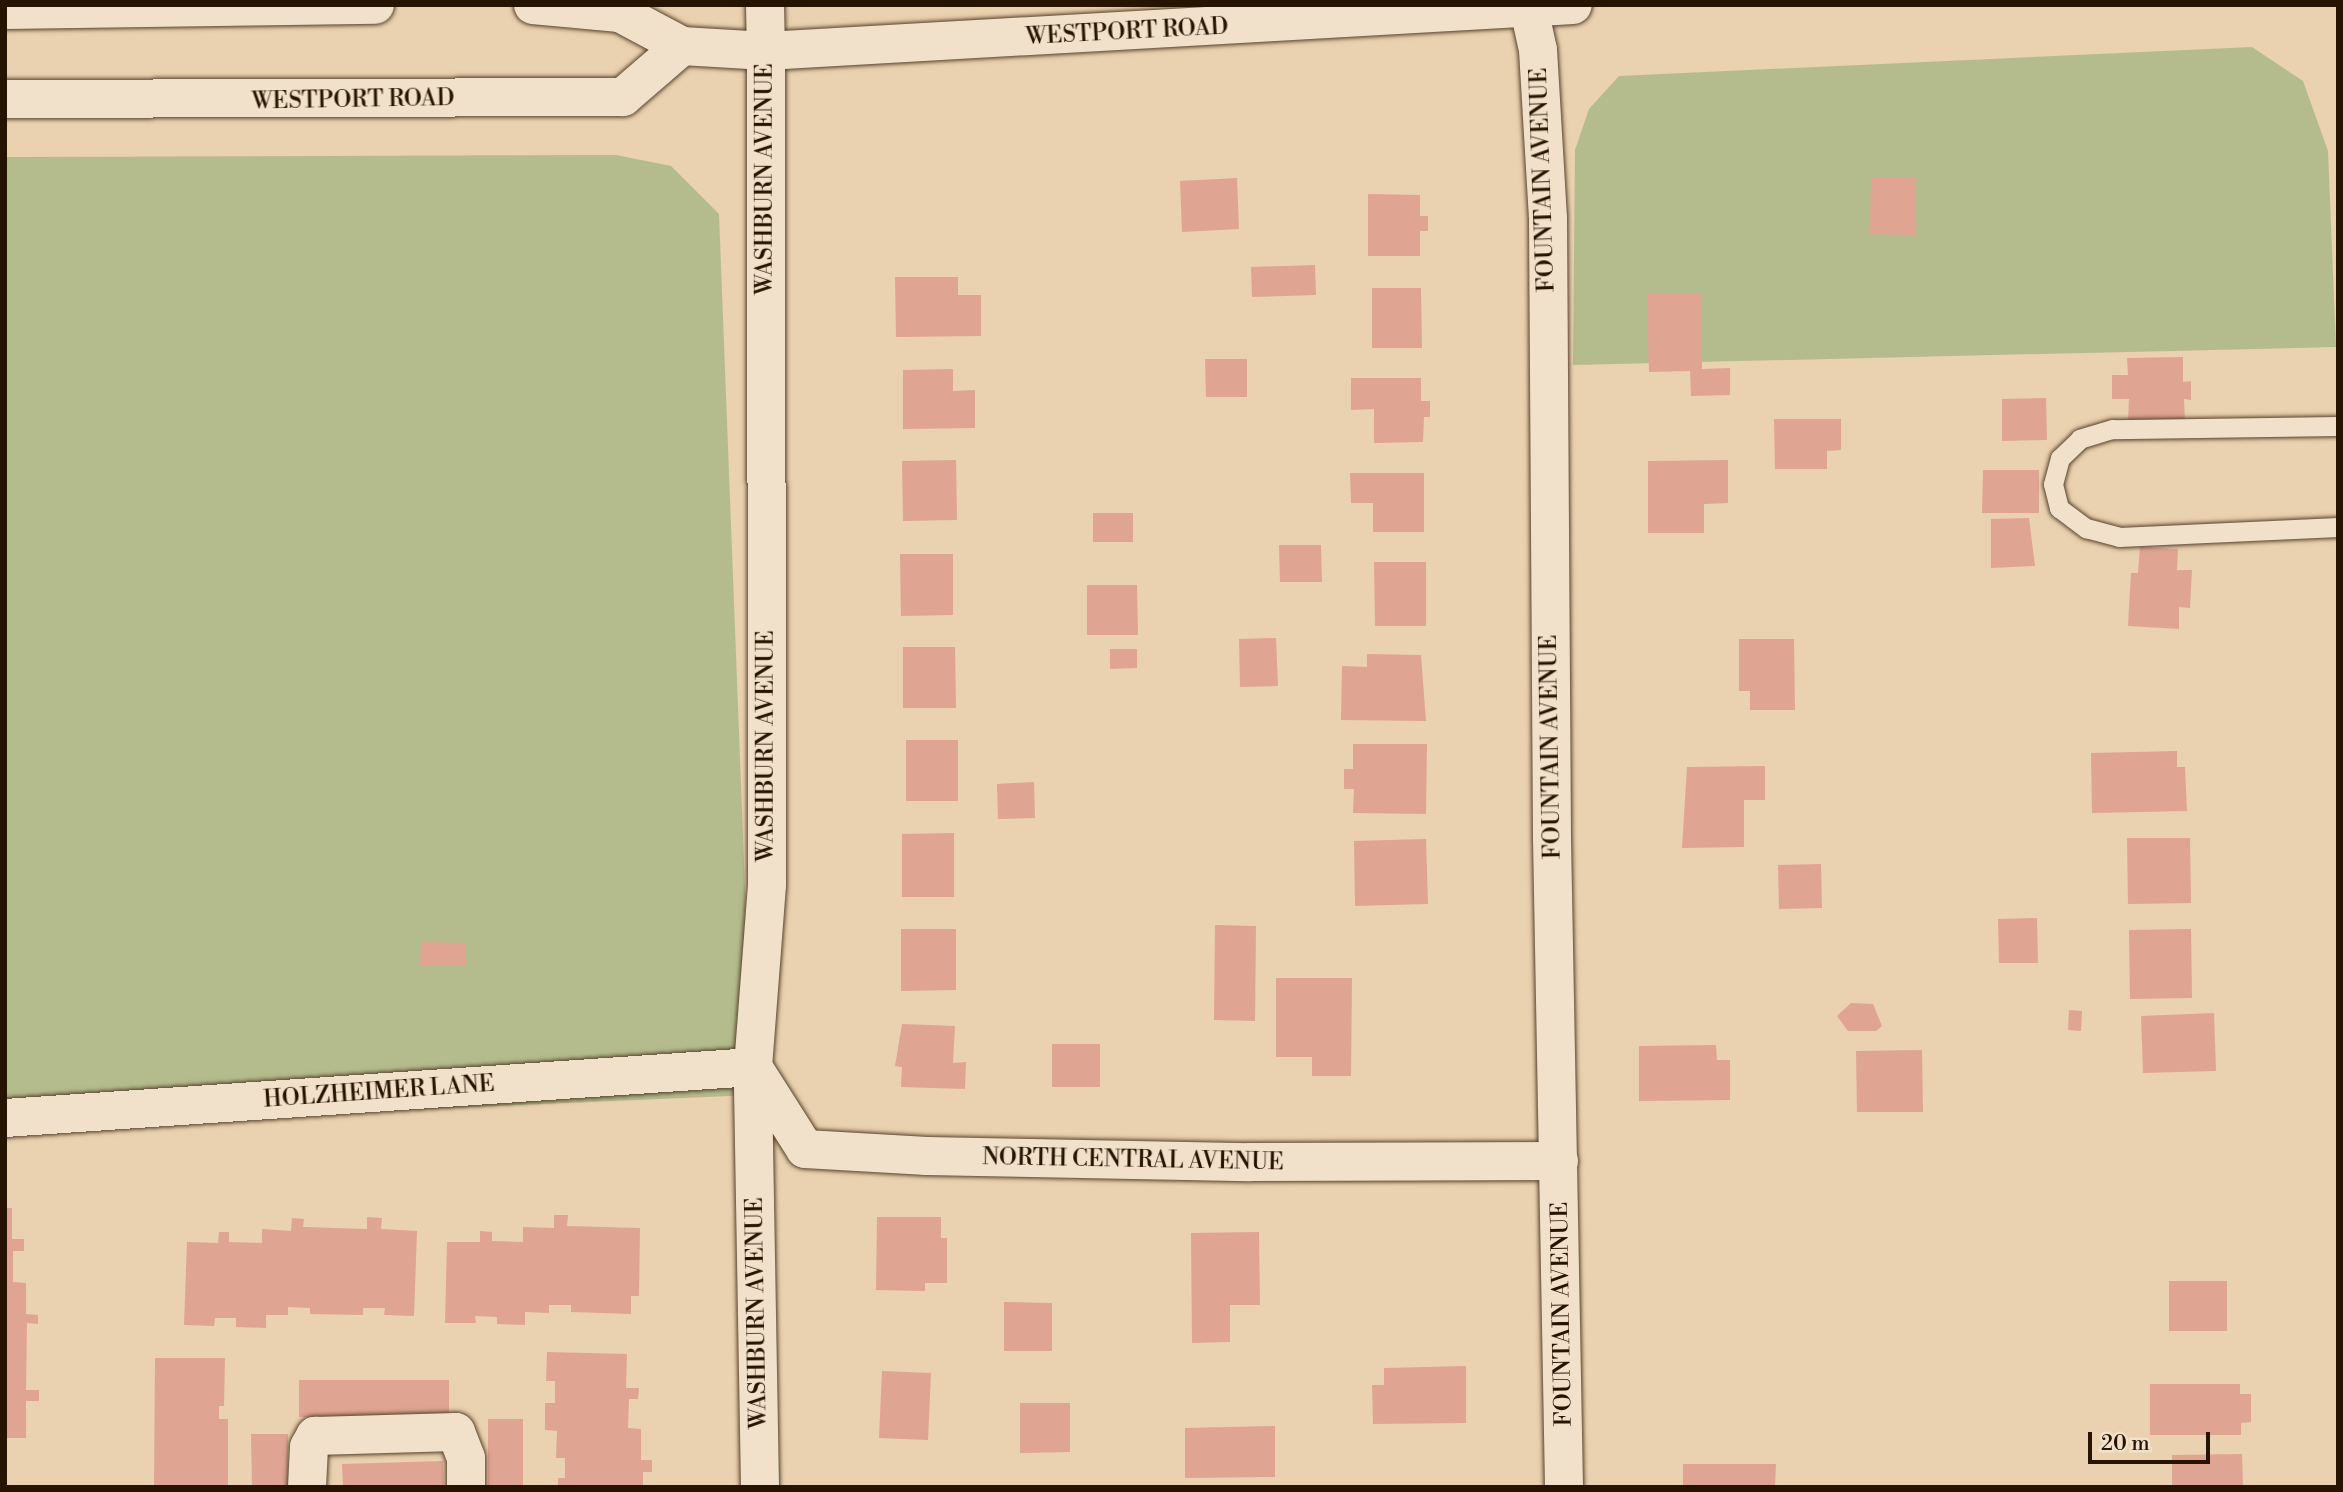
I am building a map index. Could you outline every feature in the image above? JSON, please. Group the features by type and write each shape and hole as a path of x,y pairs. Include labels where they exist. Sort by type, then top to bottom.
{"street":[{"path":"5,10 375,5"},
{"name":"WESTPORT ROAD","path":"533,5 620,13 682,46 766,51 1573,5"},
{"name":"WASHBURN AVENUE","path":"760,1487 753,1067 767,885 765,5"},
{"name":"FOUNTAIN AVENUE","path":"1530,9 1538,50 1548,219 1552,838 1564,1487"},
{"name":"WESTPORT ROAD","path":"5,99 623,97 682,46"},
{"name":"NORTH CENTRAL AVENUE","path":"753,1067 805,1149 927,1156 1237,1162 1559,1161"},
{"name":"HOLZHEIMER LANE","path":"5,1118 753,1067"},
{"path":"307,1487 309,1447 315,1436 430,1432 456,1432 467,1458 466,1487"}],"lane":[{"path":"2338,426 2112,429 2080,439 2060,458 2053,484 2059,508 2087,528 2119,537 2338,527"}],"green space":[{"path":"2252,47 2303,81 2328,151 2336,347 1573,365 1575,150 1589,109 1619,76"},
{"path":"616,155 671,166 719,214 753,1095 5,1127 5,157"}],"building":[{"path":"1237,178 1239,229 1182,232 1180,181"},
{"path":"1871,178 1915,178 1915,235 1870,234"},
{"path":"1368,194 1420,195 1420,216 1428,216 1428,231 1420,231 1420,256 1368,256"},
{"path":"1315,265 1316,295 1252,297 1251,267"},
{"path":"895,277 958,277 958,295 981,295 981,336 896,337"},
{"path":"1372,288 1421,288 1422,348 1372,348"},
{"path":"1701,293 1702,369 1730,368 1730,395 1691,396 1690,371 1649,372 1647,294"},
{"path":"2183,357 2183,382 2191,381 2191,400 2184,399 2185,422 2128,423 2129,399 2112,399 2112,375 2128,375 2127,358"},
{"path":"1205,359 1247,359 1247,397 1206,397"},
{"path":"953,369 953,391 975,390 975,428 903,429 903,370"},
{"path":"1351,378 1421,378 1421,401 1430,401 1430,417 1424,417 1423,442 1374,443 1374,409 1351,410"},
{"path":"2046,398 2047,440 2002,441 2002,399"},
{"path":"1774,419 1841,419 1841,450 1827,451 1827,469 1775,469"},
{"path":"956,460 957,520 903,521 902,461"},
{"path":"1728,460 1728,503 1704,504 1704,533 1648,533 1648,461"},
{"path":"1983,470 2039,470 2039,513 1982,513"},
{"path":"1350,473 1424,473 1424,532 1373,532 1373,503 1351,503"},
{"path":"1093,513 1133,513 1133,542 1093,542"},
{"path":"2029,518 2035,566 1991,568 1991,519"},
{"path":"1279,545 1321,545 1322,582 1280,582"},
{"path":"2140,547 2178,549 2177,570 2192,570 2190,608 2179,607 2179,629 2128,626 2131,573 2138,573"},
{"path":"900,554 953,554 953,615 901,616"},
{"path":"1374,562 1426,562 1426,626 1375,626"},
{"path":"1087,585 1137,585 1138,635 1087,635"},
{"path":"1276,638 1278,686 1240,687 1239,639"},
{"path":"1739,639 1794,639 1795,710 1750,710 1750,691 1739,691"},
{"path":"903,647 955,647 956,708 903,708"},
{"path":"1110,649 1137,649 1137,668 1110,669"},
{"path":"1367,654 1421,655 1426,721 1341,720 1342,666 1367,667"},
{"path":"906,740 958,740 958,801 906,801"},
{"path":"1353,744 1427,744 1426,814 1353,813 1354,789 1344,789 1344,769 1353,769"},
{"path":"2177,751 2177,767 2185,767 2187,811 2092,813 2091,753"},
{"path":"1765,766 1765,800 1744,800 1744,847 1682,848 1687,767"},
{"path":"1034,782 1035,818 998,819 997,784"},
{"path":"954,833 954,897 902,897 902,834"},
{"path":"2127,838 2190,838 2191,903 2128,904"},
{"path":"1426,839 1428,904 1355,906 1354,841"},
{"path":"1821,864 1822,908 1779,909 1778,865"},
{"path":"2037,918 2038,963 1999,963 1998,919"},
{"path":"1215,925 1256,926 1255,1021 1214,1020"},
{"path":"901,929 956,929 956,990 901,991"},
{"path":"2191,929 2192,998 2130,999 2129,930"},
{"path":"421,942 466,943 465,966 420,965"},
{"path":"1276,978 1352,978 1351,1076 1312,1076 1312,1057 1276,1057"},
{"path":"1851,1003 1873,1004 1882,1026 1876,1031 1848,1031 1837,1016"},
{"path":"2069,1010 2082,1011 2081,1031 2068,1030"},
{"path":"2214,1013 2216,1071 2143,1073 2141,1016"},
{"path":"902,1024 955,1026 953,1063 966,1062 965,1089 901,1087 902,1067 895,1066"},
{"path":"1052,1044 1100,1044 1100,1087 1052,1087"},
{"path":"1716,1045 1717,1060 1730,1060 1730,1100 1639,1101 1639,1046"},
{"path":"1922,1050 1923,1112 1857,1112 1856,1051"},
{"path":"5,1208 12,1208 12,1239 24,1239 24,1251 13,1251 13,1282 26,1283 26,1314 38,1315 38,1324 27,1323 26,1390 39,1390 39,1401 26,1401 26,1438 5,1438"},
{"path":"554,1215 568,1215 567,1226 640,1228 639,1296 631,1296 631,1314 571,1312 571,1305 549,1305 549,1313 525,1312 525,1325 497,1324 497,1317 475,1316 476,1323 445,1323 447,1242 480,1242 480,1231 492,1232 492,1241 523,1242 523,1227 554,1228"},
{"path":"367,1217 382,1218 381,1229 417,1231 414,1316 384,1315 385,1308 363,1308 363,1315 310,1314 310,1308 288,1307 288,1315 266,1315 266,1328 236,1327 236,1318 215,1318 214,1326 184,1325 187,1242 218,1243 219,1232 229,1232 229,1242 262,1243 262,1229 291,1231 292,1218 304,1219 303,1227 367,1229"},
{"path":"877,1217 941,1217 941,1238 947,1238 947,1283 925,1283 925,1291 876,1290"},
{"path":"1259,1232 1260,1305 1230,1305 1230,1342 1192,1343 1191,1233"},
{"path":"2169,1281 2227,1281 2227,1331 2169,1331"},
{"path":"1004,1302 1052,1303 1052,1351 1004,1351"},
{"path":"547,1352 627,1354 626,1388 639,1388 638,1399 629,1399 628,1428 641,1429 641,1460 652,1460 652,1472 643,1472 643,1487 558,1487 558,1478 565,1478 565,1458 556,1458 557,1431 545,1430 545,1403 555,1403 555,1381 546,1381"},
{"path":"155,1358 225,1358 224,1406 219,1406 219,1419 228,1419 228,1487 154,1487"},
{"path":"1466,1366 1466,1423 1373,1424 1372,1385 1384,1385 1384,1368"},
{"path":"882,1371 931,1373 928,1440 879,1438"},
{"path":"299,1380 449,1380 449,1417 299,1417"},
{"path":"2150,1384 2240,1384 2240,1394 2251,1394 2251,1422 2241,1423 2241,1435 2150,1435"},
{"path":"1020,1403 1070,1403 1070,1452 1020,1453"},
{"path":"488,1419 523,1419 523,1486 488,1486"},
{"path":"1275,1426 1275,1477 1185,1478 1185,1428"},
{"path":"251,1434 288,1434 288,1487 252,1487"},
{"path":"2242,1454 2243,1485 2172,1487 2172,1455"},
{"path":"443,1461 444,1487 343,1487 342,1464"},
{"path":"1683,1464 1776,1464 1775,1487 1683,1487"}]}
